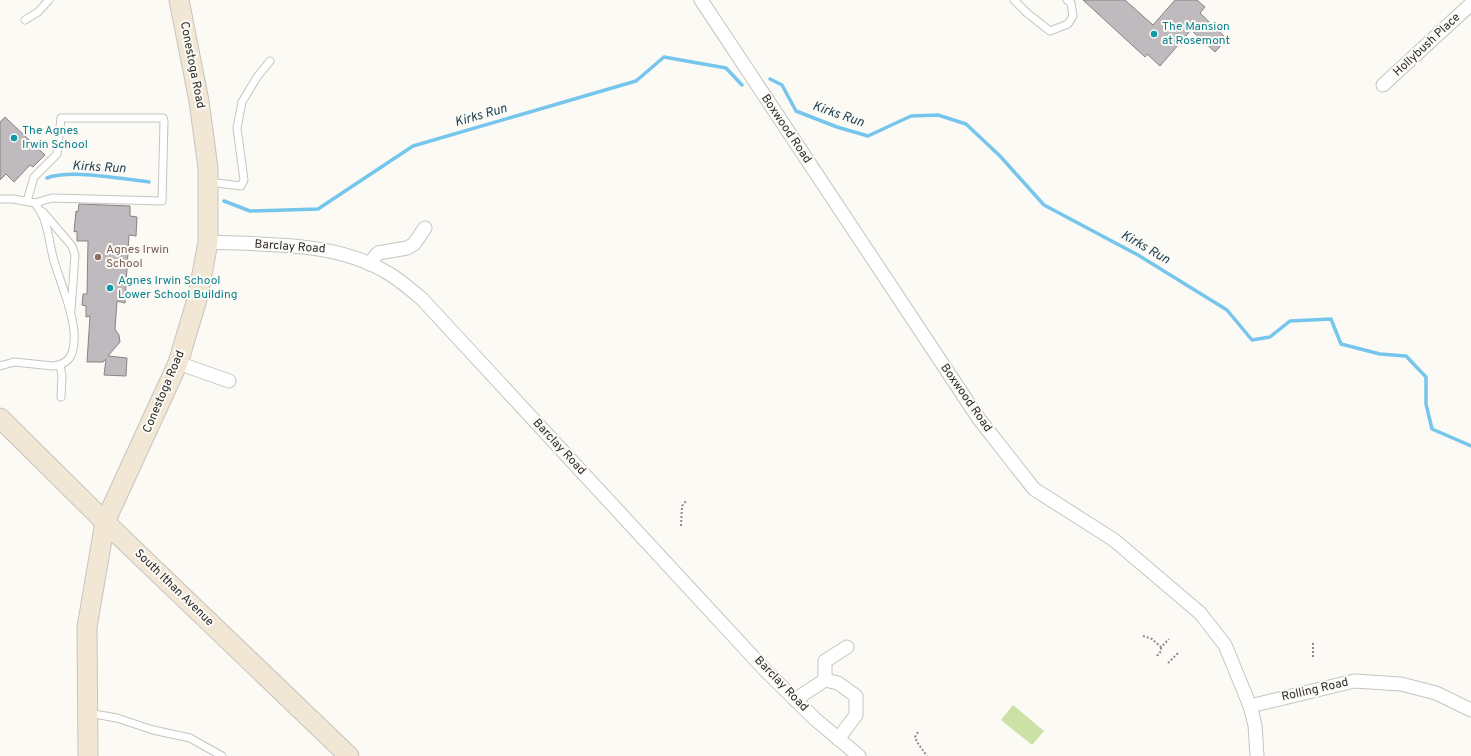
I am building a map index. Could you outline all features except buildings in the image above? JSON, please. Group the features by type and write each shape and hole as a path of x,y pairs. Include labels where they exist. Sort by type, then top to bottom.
{"main road":[{"name":"Conestoga Road","path":"88,756 87,627 105,522 178,362 198,296 208,242 209,182 199,101 179,0"},
{"name":"South Ithan Avenue","path":"0,418 105,522 349,756"}],"street":[{"name":"Boxwood Road","path":"701,0 979,419 1034,489 1114,540 1200,613 1225,645 1250,706 1255,725 1257,756"},
{"name":"Hollybush Place","path":"1382,85 1471,4"},
{"path":"369,264 378,253 407,248 414,244 425,228"},
{"name":"Barclay Road","path":"208,242 329,250 369,264 388,273 422,299 713,614 796,701 859,756"},
{"path":"178,362 229,381"},
{"path":"825,680 825,661 847,646"},
{"path":"796,701 802,695 825,680 838,683 856,696 856,715 838,739"},
{"name":"Rolling Road","path":"1250,706 1354,681 1401,684 1436,693 1471,710"}],"lane":[{"path":"25,20 38,12 49,0"},
{"path":"1014,0 1027,13 1050,31 1068,24 1073,16 1071,3 1067,0"},
{"path":"209,182 241,186 244,180 237,128 242,102 257,77 270,61"},
{"path":"0,199 13,198 35,203 52,198 162,201 164,121 162,118 61,118 57,154 34,177 27,201"},
{"path":"0,366 14,362 53,366 60,365 69,359 72,352 75,338 71,314 54,260 44,219 35,203"},
{"path":"35,203 72,246 75,255 71,314"},
{"path":"60,365 62,376 61,397"},
{"path":"87,713 117,718 153,730 190,738 222,756"}],"path":[{"path":"682,526 682,506 686,501"},
{"path":"1143,636 1152,639 1160,647"},
{"path":"1157,656 1161,651 1160,647 1169,639"},
{"path":"1312,657 1313,643"},
{"path":"1168,663 1179,652"},
{"path":"918,732 915,737 927,756"}],"green space":[{"path":"1013,705 1044,731 1032,745 1001,720"}],"waterway":[{"name":"Kirks Run","path":"224,201 250,211 318,209 413,146 636,81 664,57 726,68 742,85"},
{"name":"Kirks Run","path":"770,79 782,85 796,111 837,127 868,136 911,116 938,115 966,124 1000,156 1044,205 1138,255 1227,310 1252,340 1270,337 1290,321 1331,319 1341,344 1380,354 1406,356 1426,377 1426,404 1432,429 1471,446"},
{"name":"Kirks Run","path":"47,178 69,174 112,177 149,182"}],"place":[{"name":"The Mansion at Rosemont","path":"1154,34"},
{"name":"The Agnes Irwin School","path":"14,138"},
{"name":"Agnes Irwin School","path":"98,257"},
{"name":"Agnes Irwin School Lower School Building","path":"110,288"}]}
